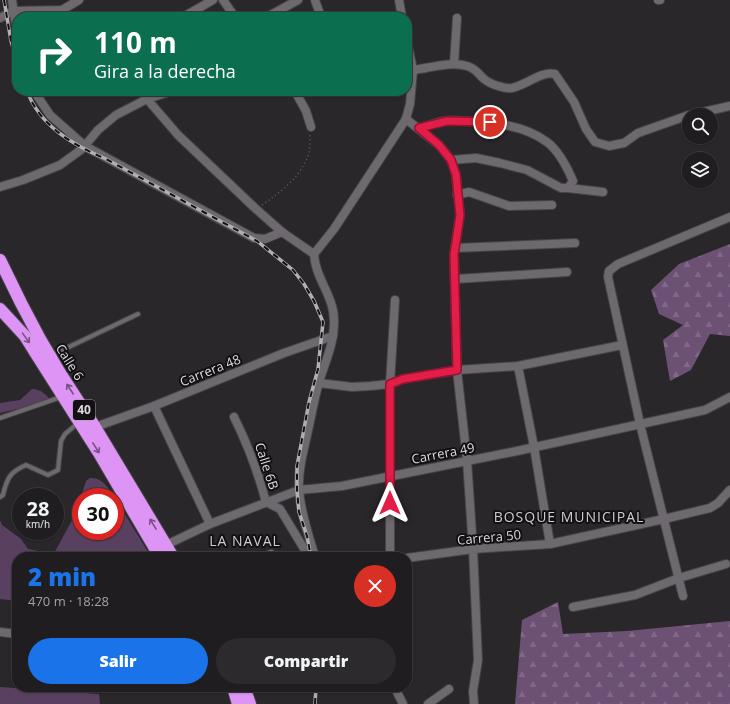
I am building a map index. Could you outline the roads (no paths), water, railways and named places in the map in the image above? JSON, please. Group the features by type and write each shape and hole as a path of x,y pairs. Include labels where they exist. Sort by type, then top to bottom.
{"highway":[{"name":"Calle 6","path":"0,260 21,303 50,356 95,427 170,552"},
{"name":"Calle 6","path":"0,309 25,336 79,422 157,552"},
{"path":"235,692 238,704"},
{"path":"246,692 250,704"}],"street":[{"path":"12,0 13,11"},
{"path":"0,18 13,11 62,10 79,0"},
{"path":"192,12 214,0"},
{"path":"223,0 231,12"},
{"path":"276,12 298,0"},
{"path":"314,0 319,12"},
{"path":"399,0 401,12"},
{"path":"454,64 457,18"},
{"path":"413,70 459,64 476,69 484,79 496,85 512,88 542,75 550,73 555,74 574,102 586,129 595,142 608,146 624,143 638,133 682,118"},
{"path":"412,65 412,81"},
{"path":"37,96 50,115 85,146 254,238 265,239 282,232"},
{"path":"146,96 178,135 256,209 282,232 314,254"},
{"path":"0,187 23,180 60,165 85,146 98,130 116,115 147,99 156,96"},
{"path":"298,96 306,111 311,127"},
{"path":"314,552 304,517 299,490 303,453 319,382 330,352 334,320 333,304 314,261 314,254 334,229 406,119 411,96"},
{"path":"718,109 730,106"},
{"path":"406,119 439,145 451,160 456,175 460,215 455,248 457,370 467,460 473,549 478,660 473,691 474,704"},
{"path":"419,128 447,121 490,122 513,127 534,135 548,142 568,169 573,181 568,188"},
{"path":"451,160 476,158 500,163 528,170 561,188 603,192"},
{"path":"457,195 468,192 509,206 552,205"},
{"path":"683,596 640,424 608,277 609,271 618,264 730,217"},
{"path":"455,248 574,243"},
{"path":"456,279 567,272"},
{"path":"390,552 390,384 395,300"},
{"name":"Carrera 48","path":"95,427 154,406 284,353 333,336"},
{"path":"319,382 352,387 390,384 403,379 457,370 518,366 622,345"},
{"path":"518,366 534,447 550,544"},
{"name":"Carrera 49","path":"166,545 210,524 299,490 342,486 534,447 705,410 730,397"},
{"path":"154,406 210,524"},
{"name":"Calle 6B","path":"234,417 248,444 258,472 266,502 280,509 306,552"},
{"name":"Carrera 50","path":"412,557 473,549 550,544 710,508 718,503 730,490"},
{"path":"573,606 635,595 679,578 726,564"},
{"path":"0,632 12,633"},
{"path":"428,704 449,689"},
{"path":"397,692 403,704"},
{"path":"440,695 442,704"}],"lane":[{"path":"50,356 138,314"},
{"path":"0,418 63,396"},
{"path":"0,497 3,495 6,481 16,470 26,465 48,475 58,470 61,441 65,434 79,422"}],"railway":[{"path":"4,0 12,44"},
{"path":"30,96 40,114 49,124 70,141 257,241 293,270 304,284 314,301 323,322 318,369 309,402 297,466 299,512 307,536 310,552"},
{"path":"315,704 316,692"}],"district":[{"name":"BOSQUE MUNICIPAL","path":"569,517"},
{"name":"LA NAVAL","path":"245,541"}]}
